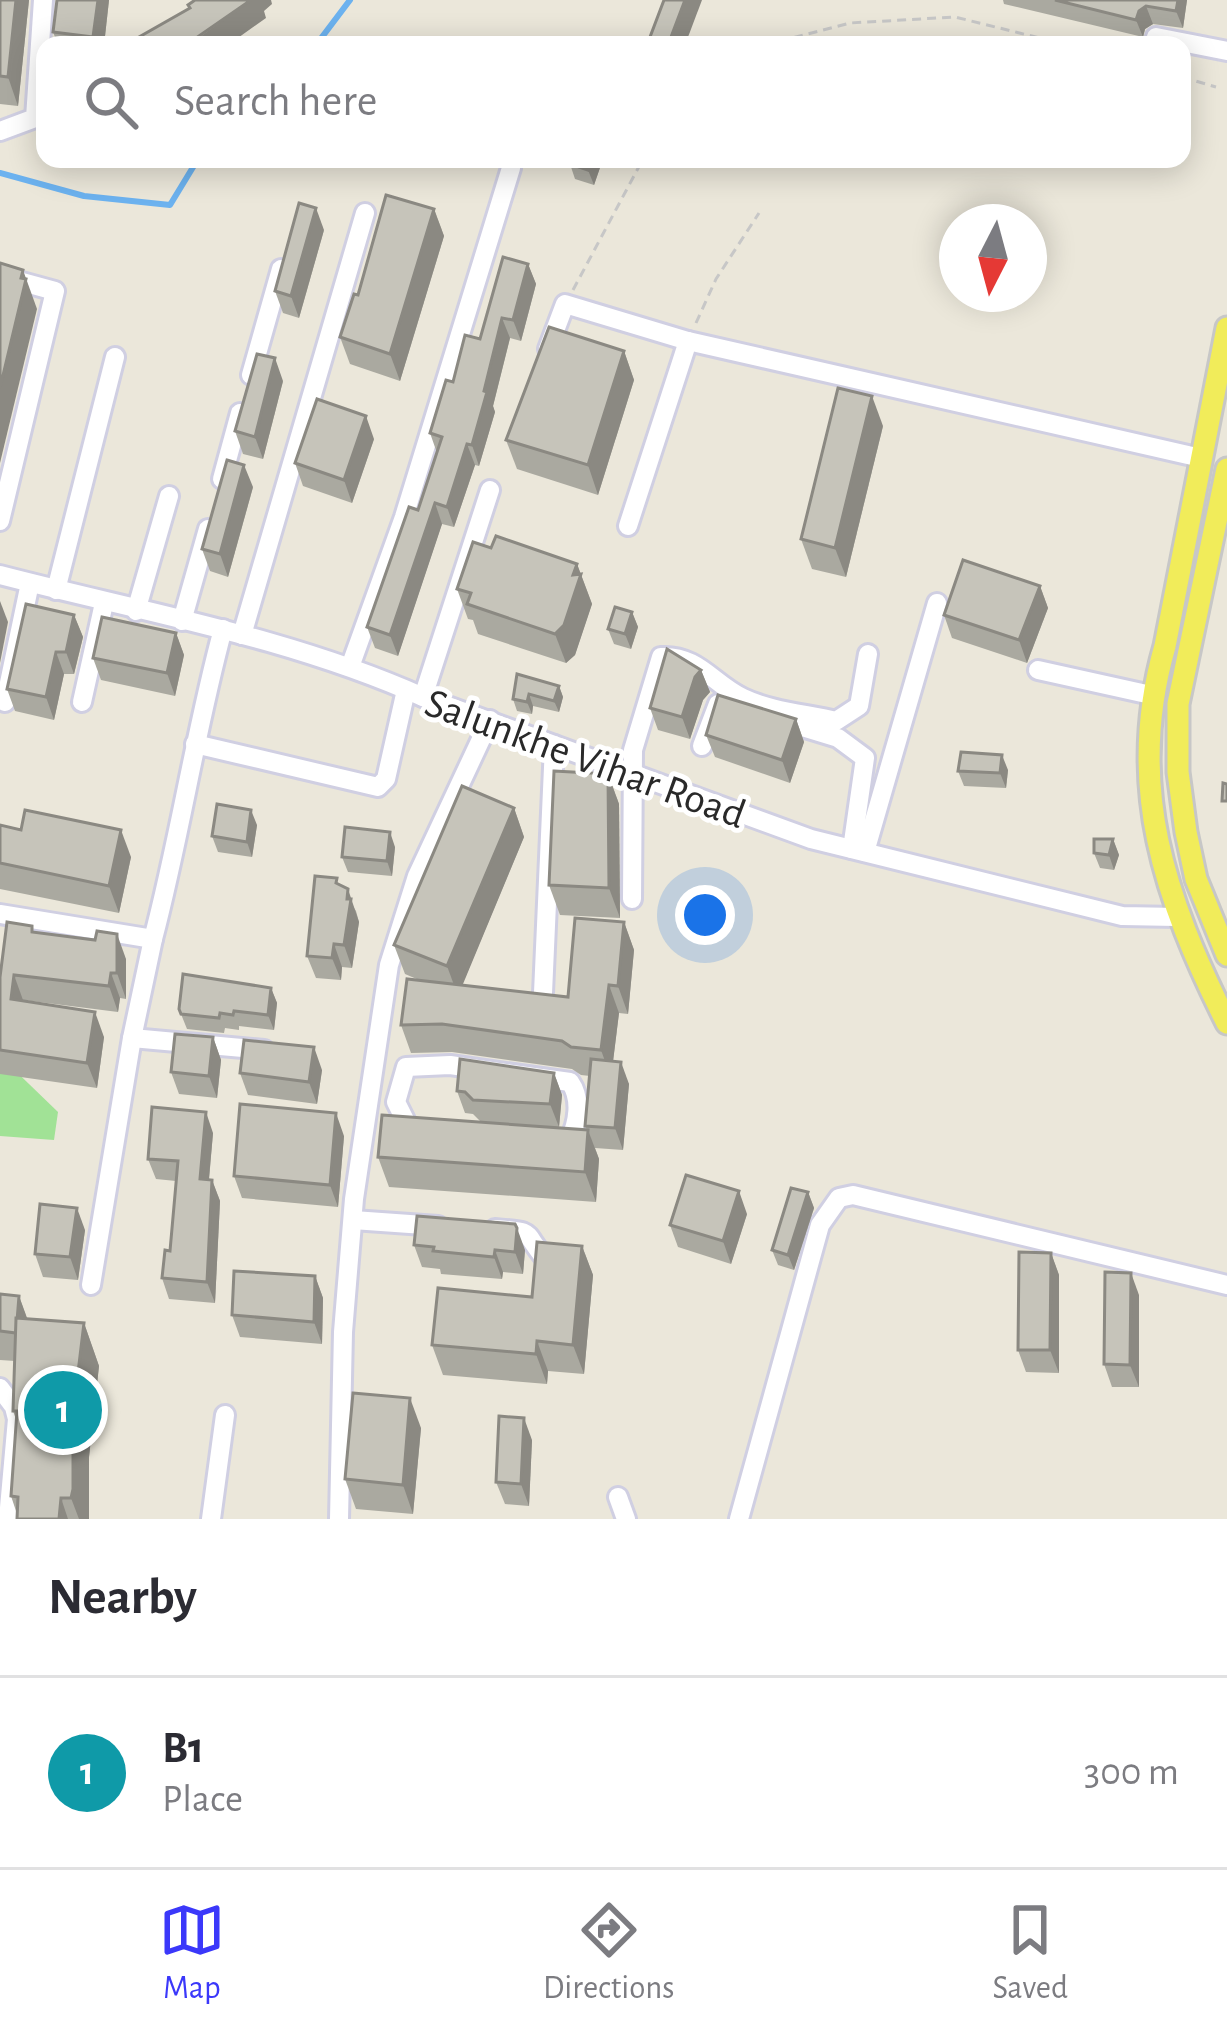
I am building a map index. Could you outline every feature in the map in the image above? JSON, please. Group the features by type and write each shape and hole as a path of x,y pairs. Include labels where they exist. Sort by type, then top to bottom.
{"main road":[{"path":"1227,328 1153,686 1154,821 1177,917 1227,1023"},
{"path":"1227,469 1178,704 1178,772 1196,879 1218,915 1227,955"},
{"path":"1153,686 1183,681"}],"street":[{"path":"42,36 43,0"},
{"path":"1191,44 1227,51"},
{"path":"0,130 36,116"},
{"path":"350,667 404,517 511,168"},
{"path":"91,1285 131,1038 172,867 195,744 364,213"},
{"path":"217,498 286,251"},
{"path":"0,276 56,291 0,521"},
{"path":"540,371 565,304 688,341 1202,458"},
{"path":"628,526 688,341"},
{"path":"56,590 115,357"},
{"path":"195,744 378,787 386,779 490,490"},
{"path":"136,610 170,496"},
{"path":"182,620 210,520"},
{"name":"Salunkhe Vihar Road","path":"0,574 350,667 811,839 1122,916 1177,917"},
{"path":"5,702 30,583"},
{"path":"82,702 104,603"},
{"path":"859,851 937,603"},
{"path":"632,899 633,750 661,657 678,656 705,669 743,698 836,721 859,706 868,654"},
{"path":"1038,670 1153,686"},
{"path":"702,746 716,704 838,738 865,758 859,851"},
{"path":"339,1519 343,1332 352,1220 389,965 417,875 490,720"},
{"path":"543,993 554,745"},
{"path":"0,914 153,939"},
{"path":"131,1038 275,1051"},
{"path":"450,1065 561,1078 576,1090 578,1107 573,1133 561,1143 411,1132 395,1102 406,1067 450,1065"},
{"path":"369,1102 395,1102"},
{"path":"739,1519 820,1225 839,1198 854,1196 1227,1286"},
{"path":"352,1220 527,1233 543,1256 568,1260"},
{"path":"0,1388 17,1419 8,1519"},
{"path":"211,1519 225,1415"},
{"path":"618,1497 626,1519"}],"path":[{"path":"800,36 850,23 955,17 1032,36"},
{"path":"1191,80 1216,87"},
{"path":"565,304 638,168"},
{"path":"688,341 716,279 759,213"}],"green space":[{"path":"0,1056 58,1112 54,1140 0,1136"}],"building":[{"path":"0,0 16,0 8,77 0,76"},
{"path":"57,0 98,0 93,36 53,32"},
{"path":"195,0 251,0 199,36 141,36 190,8"},
{"path":"664,0 685,0 671,36 650,36"},
{"path":"1055,0 1178,0 1176,11 1146,6 1136,20"},
{"path":"386,195 434,209 390,354 340,337 354,294 358,295"},
{"path":"299,203 316,208 291,296 275,291"},
{"path":"503,257 528,264 513,320 502,318 472,445 467,444 447,507 435,503 390,635 367,627 409,507 418,510 442,437 430,433 446,380 453,382 465,335 480,339"},
{"path":"0,263 23,270 21,278 26,279 0,388"},
{"path":"549,327 624,351 588,465 506,440"},
{"path":"257,354 275,358 255,437 235,431"},
{"path":"838,388 872,396 835,548 801,539"},
{"path":"317,399 366,416 344,480 295,463"},
{"path":"227,460 244,465 220,554 202,549"},
{"path":"496,536 577,564 573,575 581,574 564,625 555,634 467,604 471,593 457,589 473,542 491,548"},
{"path":"963,560 1040,586 1019,640 944,615"},
{"path":"26,604 74,615 66,652 56,652 46,697 7,689"},
{"path":"615,607 632,612 625,634 608,629"},
{"path":"102,617 176,633 167,673 93,658"},
{"path":"667,649 701,670 682,717 650,708"},
{"path":"517,674 559,686 554,701 529,694 527,702 513,699"},
{"path":"718,695 796,719 782,760 706,735"},
{"path":"961,752 1002,755 1000,773 958,771"},
{"path":"554,771 608,774 609,888 549,885"},
{"path":"462,786 514,808 447,966 394,945"},
{"path":"217,804 251,810 247,842 212,836"},
{"path":"25,810 121,830 109,886 0,863 0,825 21,830"},
{"path":"345,827 390,832 387,861 342,857"},
{"path":"1094,839 1113,839 1109,855 1094,853"},
{"path":"315,876 337,878 336,883 348,889 347,899 351,899 344,945 334,944 332,958 307,956"},
{"path":"575,918 624,922 618,986 609,985 601,1050 442,1024 401,1025 407,979 568,997"},
{"path":"7,922 32,926 32,932 95,940 97,931 117,934 117,973 111,973 109,986 14,975 11,999 95,1012 87,1063 0,1050 0,977"},
{"path":"183,974 271,988 268,1015 234,1011 233,1015 220,1013 219,1018 181,1014"},
{"path":"175,1034 213,1037 209,1076 171,1072"},
{"path":"244,1040 314,1047 309,1082 240,1073"},
{"path":"460,1059 554,1073 550,1104 473,1100 457,1091"},
{"path":"591,1059 621,1062 615,1128 585,1126"},
{"path":"240,1104 336,1113 330,1185 234,1176"},
{"path":"152,1107 206,1112 200,1179 212,1180 207,1282 162,1278 165,1250 170,1251 178,1161 148,1159"},
{"path":"382,1115 588,1130 585,1172 378,1157"},
{"path":"686,1175 739,1191 723,1241 670,1225"},
{"path":"791,1188 808,1192 788,1255 772,1250"},
{"path":"40,1204 77,1208 70,1257 35,1254"},
{"path":"417,1216 515,1224 515,1252 495,1250 494,1257 414,1245"},
{"path":"537,1242 582,1246 573,1345 537,1341 536,1354 432,1345 438,1288 532,1297"},
{"path":"1019,1252 1051,1253 1050,1350 1018,1350"},
{"path":"234,1271 315,1276 314,1322 232,1315"},
{"path":"1105,1272 1131,1273 1130,1365 1104,1364"},
{"path":"0,1294 19,1296 16,1333 0,1331"},
{"path":"16,1318 84,1323 73,1414 73,1489 71,1498 61,1498 59,1519 17,1519 18,1497 11,1496 17,1411 13,1411"},
{"path":"353,1393 410,1398 403,1485 345,1479"},
{"path":"499,1416 524,1418 521,1484 496,1482"}],"waterway":[{"path":"323,36 350,0"},
{"path":"0,173 84,196 170,205 193,168"}],"place":[{"name":"B1","path":"63,1410"}]}
